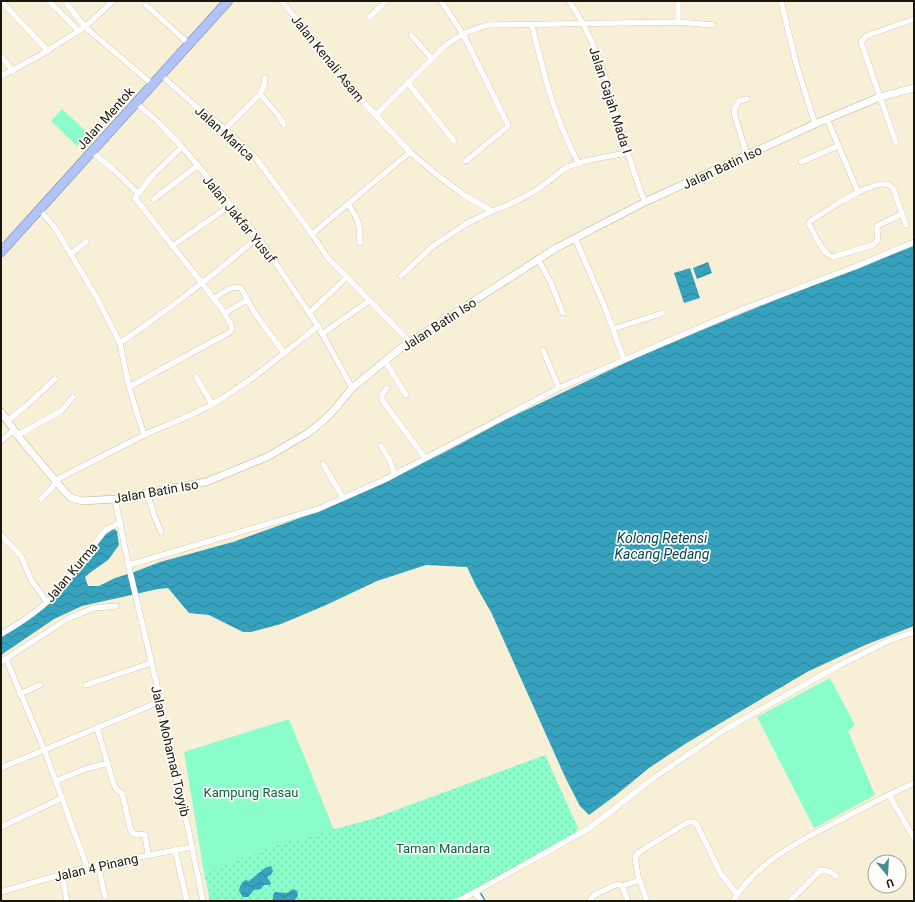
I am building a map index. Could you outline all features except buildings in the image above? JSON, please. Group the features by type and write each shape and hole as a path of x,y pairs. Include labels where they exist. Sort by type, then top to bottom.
{"highway":[{"name":"Jalan Mentok","path":"1,252 228,1"}],"street":[{"path":"1,1 48,51"},
{"path":"50,1 79,31"},
{"path":"1,76 13,71 48,51 79,31 114,1"},
{"name":"Jalan Kenali Asam","path":"282,1 350,88 410,152 464,195 492,211"},
{"path":"370,17 386,1"},
{"path":"441,1 463,34 508,125 466,161"},
{"name":"Jalan Gajah Mada I","path":"570,1 584,24 608,87 645,202"},
{"path":"678,1 678,22"},
{"path":"781,1 796,63 815,124"},
{"path":"67,4 85,27 152,84"},
{"path":"146,5 189,44"},
{"path":"896,143 861,42 866,36 914,19"},
{"path":"376,115 447,44 475,28 489,25 678,22 713,25"},
{"path":"532,24 544,72 555,107 572,151 579,164"},
{"path":"411,35 432,59"},
{"path":"1,56 13,71"},
{"name":"Jalan Marica","path":"161,75 199,109 225,129 255,157 312,234 326,257 346,278"},
{"path":"225,129 260,94 264,86 265,78"},
{"path":"408,83 454,141"},
{"name":"Jalan Batin Iso","path":"1,412 16,433 65,492 71,498 76,500 115,499 206,482 267,457 308,434 336,409 352,388 385,360 410,342 538,259 575,238 645,202 815,124 880,97 914,88"},
{"path":"260,94 278,115 284,125"},
{"path":"747,99 740,101 734,109 735,117 747,155"},
{"name":"Jalan Jakfar Yusuf","path":"136,102 182,147 258,237 318,326 352,388"},
{"path":"827,119 858,192"},
{"path":"801,162 838,146"},
{"path":"136,195 153,175 182,147"},
{"path":"92,152 114,170 136,195 172,246 214,299 232,326 230,332 129,387"},
{"path":"312,234 410,152"},
{"path":"401,276 433,246 466,224 527,196 566,168 628,153"},
{"path":"154,199 197,166"},
{"path":"902,214 877,226 878,242 860,249 830,257 820,244 809,224 810,221 858,192 879,185 888,184 891,186 902,214 906,225"},
{"path":"348,204 360,225 360,243"},
{"path":"172,246 231,205"},
{"path":"40,210 55,228 97,298 120,343 129,387 144,435"},
{"path":"120,343 162,314 258,237"},
{"path":"575,238 596,284 624,360"},
{"path":"70,254 86,242"},
{"path":"115,499 129,565 318,509 395,474 559,388 743,309 857,266 914,242"},
{"path":"538,259 550,281 563,313"},
{"path":"309,313 346,278 410,342"},
{"path":"214,299 227,290 239,287 241,288 255,314 284,353"},
{"path":"224,313 247,300"},
{"path":"322,334 369,301"},
{"path":"613,329 663,313"},
{"path":"41,499 52,488 56,480 144,435 212,404 249,380 318,326"},
{"path":"543,350 559,388"},
{"path":"385,360 406,395"},
{"path":"196,377 212,404"},
{"path":"8,421 55,378"},
{"path":"387,388 382,394 382,400 424,458"},
{"path":"1,441 61,411 73,397"},
{"path":"381,446 389,459 395,474"},
{"path":"323,464 343,498"},
{"path":"147,492 154,515 162,532"},
{"name":"Jalan Kurma","path":"1,634 25,619 47,602 69,578 102,534 120,523"},
{"path":"1,535 21,556 31,580 47,602"},
{"name":"Jalan Mohamad Toyyib","path":"129,565 203,901"},
{"path":"87,867 44,749 20,694 3,661 69,618 94,608 116,606"},
{"path":"459,901 588,830 655,777 726,729 838,666 888,641 914,632"},
{"path":"86,685 151,663"},
{"path":"20,694 40,685"},
{"path":"1,768 159,702"},
{"path":"97,728 116,788 122,793 131,831 134,834 145,835 148,854"},
{"path":"56,781 108,763"},
{"path":"733,901 755,873 790,848 809,836 914,783"},
{"path":"888,795 914,838"},
{"path":"1,827 62,798"},
{"path":"647,901 640,880 635,857 639,852 688,822 694,822 697,825 721,874 737,894"},
{"name":"Jalan 4 Pinang","path":"1,892 87,867 148,854 192,847"},
{"path":"175,850 187,901"},
{"path":"98,865 105,896"},
{"path":"790,901 821,870 831,872 836,876"},
{"path":"62,874 66,901"},
{"path":"589,901 594,895 618,884 622,886 640,880"},
{"path":"622,886 628,901"},
{"path":"476,893 481,901"}],"green space":[{"path":"62,109 89,134 77,146 51,121"},
{"path":"830,678 855,725 848,731 875,795 814,828 757,717"},
{"name":"Kampung Rasau","path":"289,719 334,830 273,846 204,873 184,752"},
{"name":"Taman Mandara","path":"545,755 578,828 576,832 481,887 451,901 210,901 204,873 273,846 372,819"}],"water":[{"name":"Kolong Retensi Kacang Pedang","path":"914,246 914,626 865,645 807,672 685,744 649,768 589,815 580,806 566,779 491,612 467,567 426,565 377,581 281,624 251,632 243,632 209,615 189,613 168,588 158,589 82,606 54,619 1,655 1,635 55,597 81,567 106,534 114,529 117,531 119,545 108,560 85,577 88,586 99,586 115,578 160,562 233,542 319,511 384,482 507,419 646,353 785,296"},
{"path":"708,262 712,273 697,279 693,268"},
{"path":"690,268 700,298 684,303 674,273"},
{"path":"271,866 273,871 271,875 267,877 271,883 270,885 264,885 261,889 254,890 248,897 243,897 239,891 240,886 245,880 249,881 265,868"},
{"path":"293,889 297,891 298,896 293,901 271,901 275,892 287,893"}],"waterway":[{"path":"481,894 485,901"}]}
